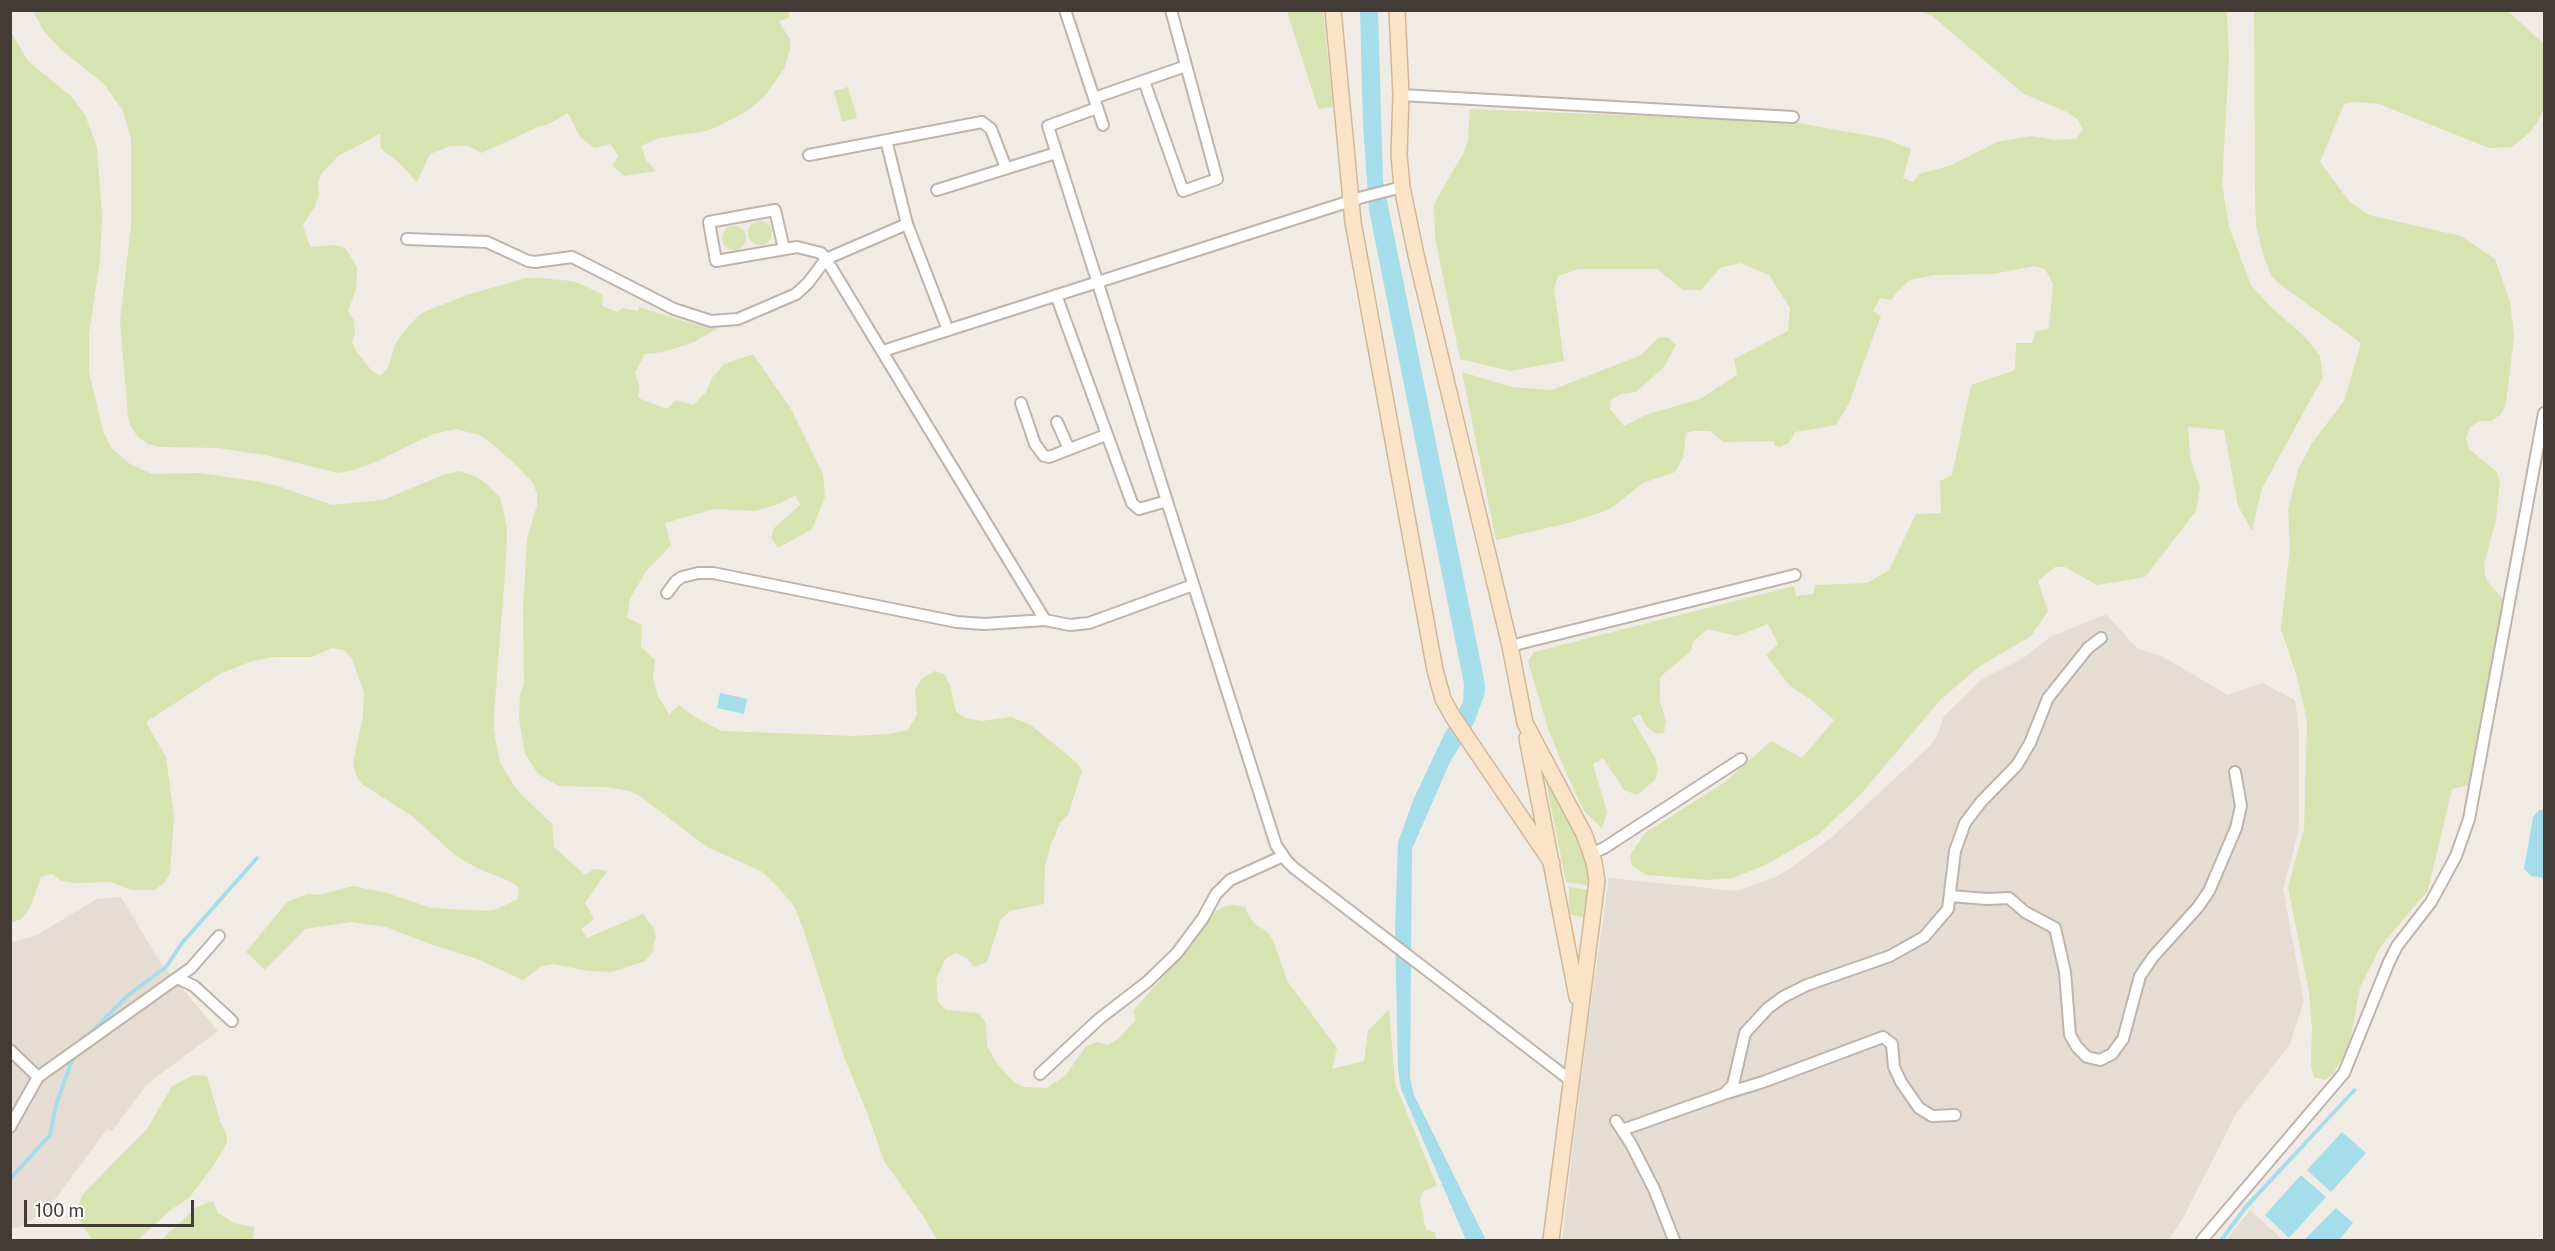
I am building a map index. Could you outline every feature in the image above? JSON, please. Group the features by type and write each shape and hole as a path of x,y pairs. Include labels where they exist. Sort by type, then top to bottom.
{"main road":[{"path":"1333,10 1357,199 1435,670 1443,699 1453,717 1552,863"},
{"path":"1397,10 1401,95 1396,188 1416,255 1510,646 1580,1011"},
{"path":"1524,723 1584,834 1597,881 1551,1240"}],"street":[{"path":"1065,10 1103,124"},
{"path":"1144,81 1183,191 1217,179 1171,10"},
{"path":"1186,66 1144,81 1048,126 1276,845 1282,856 1570,1080"},
{"path":"1401,95 1793,117"},
{"path":"809,154 982,122 992,129 1006,168"},
{"path":"886,140 907,224 948,330"},
{"path":"937,190 1056,153"},
{"path":"883,351 1396,188"},
{"path":"784,249 775,210 709,222 716,261 797,247 821,253 925,419 932,436 1045,620"},
{"path":"407,239 487,242 535,262 572,257 674,309 711,321 738,319 796,294 808,283 826,259 907,224"},
{"path":"1056,295 1131,503 1139,509 1167,501"},
{"path":"1021,403 1039,452 1049,457 1106,435"},
{"path":"2202,1240 2339,1080 2397,946 2431,902 2456,856 2469,819 2544,413"},
{"path":"1057,422 1069,449"},
{"path":"667,593 682,577 698,573 713,573 957,622 984,624 1045,620 1070,625 1089,623 1193,585"},
{"path":"1510,646 1795,575"},
{"path":"1724,1094 1733,1085 1745,1033 1768,1008 1783,997 1807,985 1890,956 1916,944 1944,914 1950,896 1955,851 1965,823 1981,802 2018,765 2030,743 2048,698 2088,648 2101,638"},
{"path":"1591,854 1604,848 1741,759"},
{"path":"1950,896 2009,898 2025,912 2055,928 2065,972 2070,1035 2087,1057 2100,1060 2112,1054 2123,1039 2140,976 2153,957 2198,907 2213,883 2236,828 2241,806 2235,772"},
{"path":"1040,1074 1099,1019 1147,982 1177,953 1203,918 1216,894 1230,880 1282,856"},
{"path":"10,1127 38,1077 190,968 219,936"},
{"path":"177,978 194,986 232,1022"},
{"path":"1674,1240 1654,1189 1619,1125 1763,1082 1883,1037 1892,1044 1894,1066 1901,1082 1919,1108 1932,1116 1955,1115"},
{"path":"10,1050 38,1077"}],"shaded area":[{"path":"2106,614 2137,648 2163,657 2228,695 2262,683 2295,700 2299,732 2299,829 2283,889 2304,1001 2290,1044 2236,1114 2183,1218 2170,1238 2171,1240 1562,1240 1588,1024 1609,878 1736,891 1773,878 1788,870 1833,836 1932,744 1943,717 1981,680 2025,657 2050,637"},
{"path":"121,897 160,962 218,1031 147,1084 112,1131 107,1129 56,1198 26,1225 11,1229 10,943 37,935 97,899"},
{"path":"2250,1210 2283,1240 2226,1240"}],"green space":[{"path":"33,11 789,11 789,18 779,21 790,40 785,67 765,96 747,111 717,127 706,131 659,138 641,146 646,160 656,171 624,176 612,165 619,156 610,144 594,148 580,137 568,113 547,125 540,126 482,153 468,146 450,146 430,154 417,182 397,161 381,149 380,134 338,156 322,173 318,183 319,195 315,206 303,225 310,247 334,245 345,248 357,267 356,289 348,311 354,320 355,332 352,342 357,352 371,370 380,376 388,368 395,345 401,335 417,317 426,311 467,295 526,278 538,278 572,281 583,285 603,295 602,306 618,312 622,308 638,311 639,307 690,323 718,328 694,342 663,352 645,354 635,373 639,385 638,398 667,409 676,400 693,405 706,392 712,378 724,364 753,354 791,409 823,474 825,497 812,529 778,548 771,538 774,528 800,505 796,495 779,504 755,511 714,509 665,523 671,545 646,571 630,599 627,618 642,625 641,646 655,660 653,679 658,696 669,714 679,705 693,716 722,731 854,736 889,734 908,730 917,714 915,690 922,678 935,671 944,674 950,684 956,712 966,718 982,721 1011,717 1031,725 1076,762 1082,771 1068,815 1060,823 1051,844 1045,866 1044,904 1010,911 1001,919 987,962 974,967 967,958 956,953 946,958 936,979 938,1002 946,1010 979,1013 986,1023 987,1046 998,1065 1014,1082 1024,1087 1047,1088 1066,1075 1086,1046 1097,1042 1108,1045 1118,1039 1136,1020 1133,1011 1193,943 1213,914 1223,907 1234,905 1245,907 1257,926 1267,931 1288,982 1337,1048 1332,1069 1364,1061 1368,1031 1389,1009 1395,1084 1437,1186 1423,1191 1420,1201 1426,1230 1435,1232 1436,1240 937,1240 884,1161 844,1057 803,928 794,906 779,888 761,871 707,847 640,796 629,791 606,787 559,786 538,774 525,754 519,719 520,695 524,684 523,610 527,539 537,505 537,493 532,482 516,465 479,435 456,429 433,434 371,464 338,473 265,455 218,448 160,447 148,444 138,437 131,427 128,416 120,321 131,225 131,139 123,111 104,84 60,49 43,30"},
{"path":"1287,11 1323,11 1333,107 1318,109"},
{"path":"1919,11 2227,11 2229,60 2222,184 2229,227 2251,285 2271,307 2305,337 2320,356 2323,377 2262,488 2252,531 2238,506 2224,430 2188,427 2190,457 2200,488 2196,511 2145,577 2097,585 2065,567 2055,567 2038,581 2048,611 2031,636 1980,666 1941,699 1861,794 1818,835 1765,865 1733,878 1706,880 1647,875 1632,866 1630,855 1645,833 1725,782 1771,741 1802,758 1834,720 1810,699 1790,686 1766,655 1778,644 1768,624 1737,636 1707,629 1693,642 1691,651 1660,677 1660,701 1666,721 1664,733 1656,734 1646,726 1640,714 1632,718 1655,758 1658,770 1656,779 1637,795 1624,790 1603,758 1593,764 1607,812 1602,829 1584,811 1548,729 1528,661 1534,652 1794,586 1796,596 1813,594 1815,585 1867,583 1889,570 1916,514 1941,513 1940,481 1952,475 1971,385 2015,370 2016,343 2032,343 2036,331 2049,329 2053,284 2045,269 2035,266 1993,274 1934,275 1910,280 1891,300 1880,298 1873,311 1881,316 1849,403 1836,425 1795,432 1789,443 1780,447 1775,446 1774,441 1724,442 1710,431 1686,433 1683,458 1675,472 1643,483 1610,509 1572,522 1496,540 1462,372 1512,387 1552,390 1641,355 1658,338 1668,337 1676,345 1664,367 1636,392 1621,394 1611,400 1610,409 1624,426 1645,415 1700,399 1737,375 1734,359 1788,331 1790,308 1769,275 1740,263 1720,268 1701,290 1683,290 1657,269 1579,269 1558,276 1554,288 1564,361 1510,371 1460,359 1435,238 1434,204 1464,152 1468,141 1470,109 1792,122 1883,138 1911,149 1903,178 1913,182 1919,174 1949,166 1997,142 2031,136 2054,140 2076,139 2083,129 2077,119 2067,112 2024,94 1932,16"},
{"path":"2254,11 2508,11 2544,44 2544,108 2530,132 2512,147 2489,148 2379,104 2355,102 2344,104 2320,162 2349,201 2369,215 2461,236 2495,259 2510,302 2514,336 2506,404 2501,414 2491,421 2480,421 2470,427 2466,438 2469,449 2496,471 2500,481 2496,520 2484,564 2485,575 2490,585 2506,602 2470,785 2452,789 2428,890 2381,946 2360,987 2352,1032 2345,1053 2334,1073 2325,1080 2314,1077 2311,1065 2312,1029 2309,993 2288,887 2304,830 2307,720 2296,674 2281,629 2290,548 2288,509 2298,470 2312,443 2344,401 2361,343 2277,282 2271,275 2264,257 2256,226"},
{"path":"10,30 28,61 72,97 85,115 97,147 102,216 100,261 89,334 89,372 103,431 112,449 130,464 152,474 198,473 255,481 278,486 332,505 383,500 443,475 459,471 475,476 488,485 500,497 507,528 494,714 494,731 500,763 517,790 552,824 554,847 585,875 594,869 607,871 585,903 594,919 581,929 587,938 643,914 654,928 656,939 653,952 645,961 612,972 588,971 553,964 542,966 523,980 475,958 386,927 351,922 305,929 265,970 246,952 287,902 308,894 319,895 353,886 387,893 431,908 486,911 497,909 518,899 519,887 456,856 412,816 362,784 356,775 353,763 363,716 364,692 352,659 344,650 332,648 311,657 275,657 252,661 220,674 146,722 166,757 174,816 170,873 164,883 155,890 132,890 110,882 62,881 52,874 41,877 29,910 21,919 11,923"},
{"path":"848,87 857,118 842,122 834,91"},
{"path":"760,221 765,222 771,228 771,238 765,244 760,245 755,244 749,238 748,233 749,228 755,222"},
{"path":"734,226 739,227 745,233 745,243 739,249 734,250 729,249 723,243 722,238 723,233 729,227"},
{"path":"1546,782 1549,782 1578,837 1587,859 1591,886 1566,882"},
{"path":"1569,887 1591,890 1586,918 1569,914"},
{"path":"194,1075 207,1076 220,1121 226,1133 227,1143 214,1165 189,1198 169,1211 138,1240 92,1240 75,1213 83,1194 147,1129 172,1086"},
{"path":"213,1201 218,1213 234,1223 254,1227 253,1240 161,1240 197,1207"}],"water":[{"path":"1360,11 1378,11 1383,181 1485,684 1485,693 1474,723 1450,762 1412,849 1410,1078 1414,1095 1486,1240 1466,1240 1401,1089 1398,1070 1395,928 1398,842 1414,798 1444,735 1463,702 1464,684 1369,210 1363,124"},
{"path":"720,693 747,699 744,714 717,708"},
{"path":"2539,810 2544,810 2544,878 2531,876 2524,869 2533,817"},
{"path":"2354,1088 2357,1090 2247,1209 2224,1240 2219,1240 2244,1206"},
{"path":"2342,1132 2366,1153 2331,1192 2307,1170"},
{"path":"2301,1175 2326,1197 2289,1238 2265,1215"},
{"path":"2336,1208 2353,1223 2339,1240 2304,1240"}],"waterway":[{"path":"91,1033 127,996 166,967 182,943 257,858"},
{"path":"10,1179 50,1135 56,1105 72,1060"}]}
